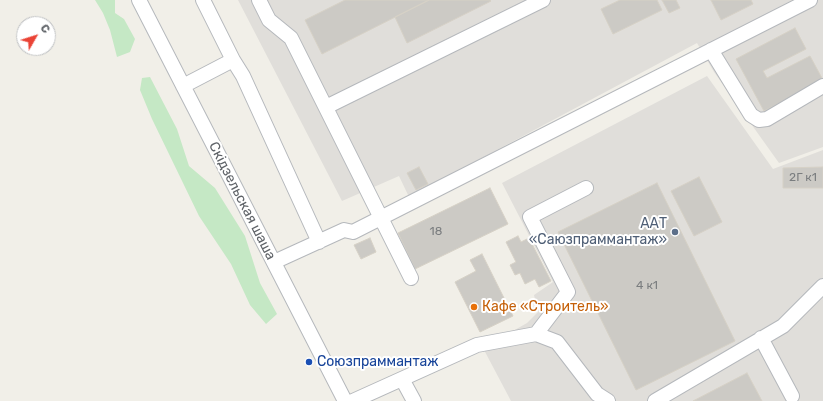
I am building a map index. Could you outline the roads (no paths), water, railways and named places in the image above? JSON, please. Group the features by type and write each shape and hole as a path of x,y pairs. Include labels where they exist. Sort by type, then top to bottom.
{"street":[{"name":"Скідзельская шаша","path":"139,0 345,401"},
{"path":"203,0 233,60 243,76 319,242"},
{"path":"259,0 269,20 291,38 411,278"},
{"path":"326,107 543,0"},
{"path":"274,262 344,230 353,232 382,218 711,50 794,3 810,0"},
{"path":"711,50 751,114 759,120 766,119 823,86"},
{"path":"183,86 233,60"},
{"path":"536,334 568,292 530,217 586,188"},
{"path":"655,401 782,326 823,286"},
{"path":"353,401 477,345 536,334 557,342 597,394 608,401"},
{"path":"761,338 792,396"},
{"path":"402,379 414,401"}],"place":[{"name":"ААТ «Саюзпраммантаж»","path":"675,232"},
{"name":"Кафе «Строитель»","path":"474,307"},
{"name":"Союзпраммантаж","path":"309,362"}]}
